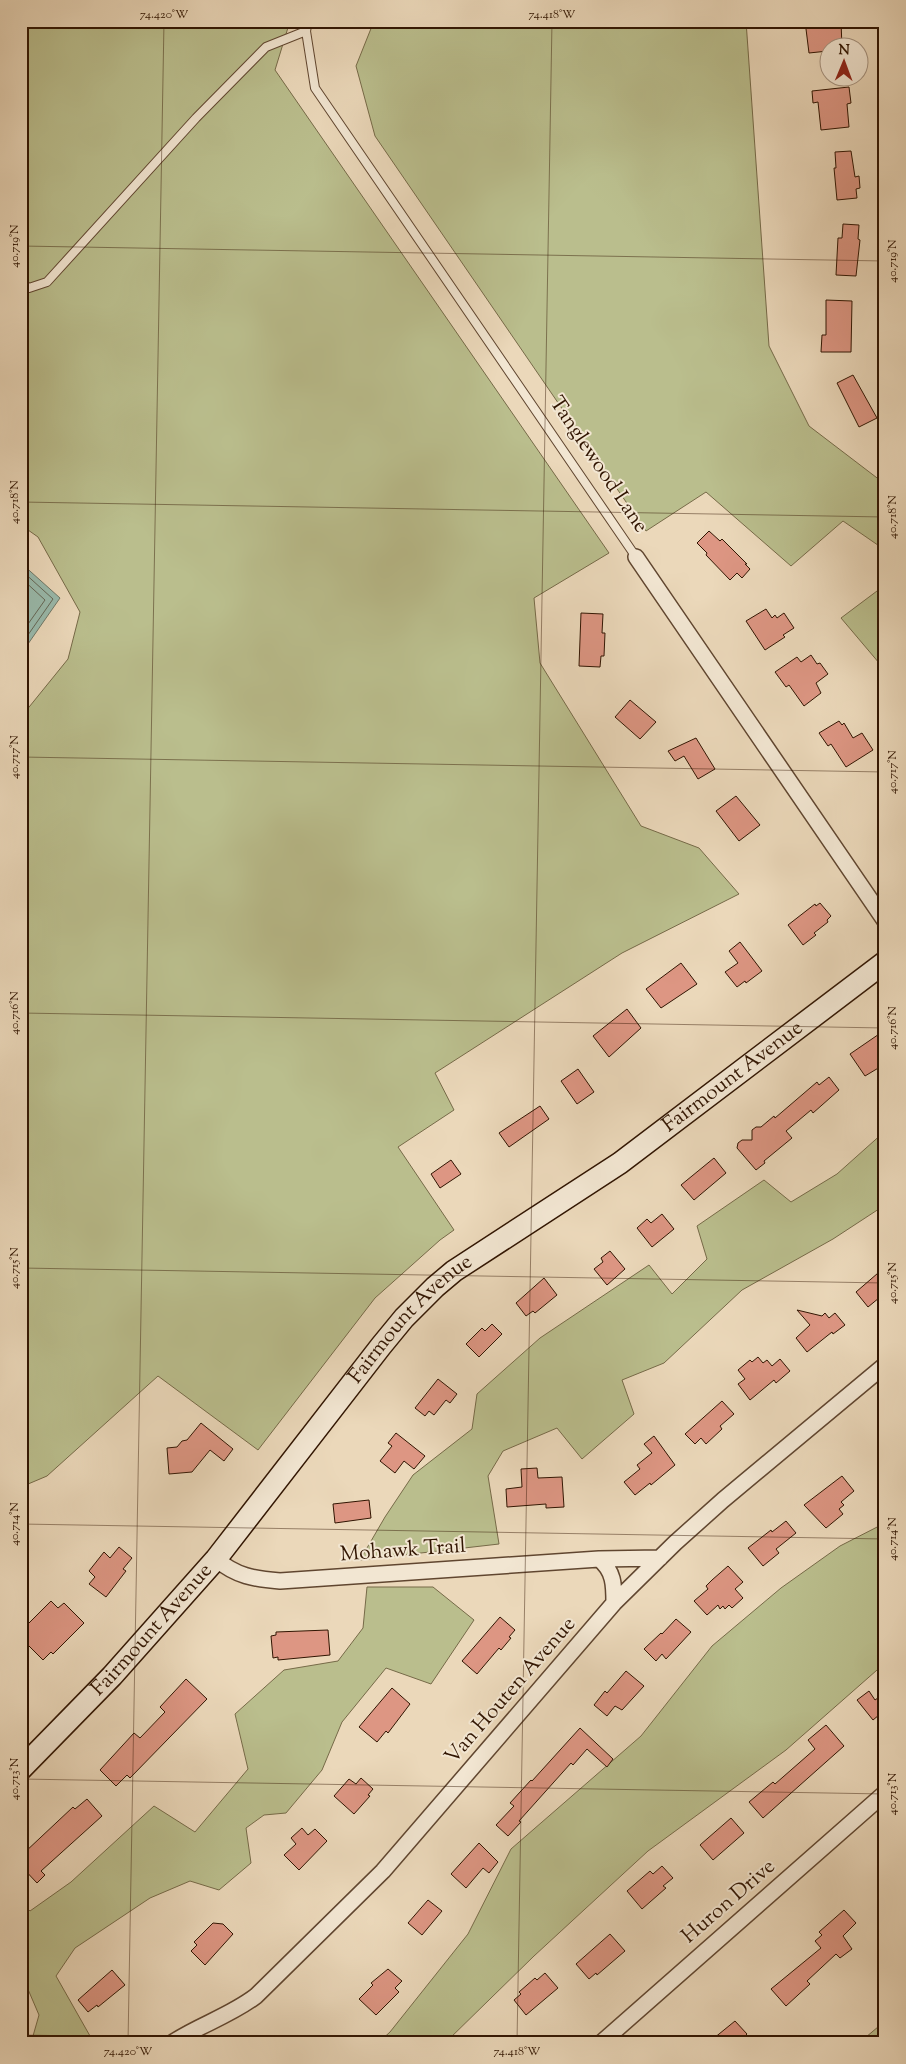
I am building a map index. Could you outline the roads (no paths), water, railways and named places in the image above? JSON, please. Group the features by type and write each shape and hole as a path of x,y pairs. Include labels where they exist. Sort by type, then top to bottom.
{"main road":[{"name":"Fairmount Avenue","path":"21,1769 112,1676 216,1560 380,1346 404,1318 435,1287 473,1258 620,1163 885,962"}],"street":[{"name":"Tanglewood Lane","path":"636,557 885,921"},
{"name":"Van Houten Avenue","path":"172,2043 192,2030 240,2009 256,1996 383,1871 614,1603 723,1500 881,1374"},
{"name":"Mohawk Trail","path":"216,1560 226,1568 241,1575 280,1581 599,1559 660,1558"},
{"path":"599,1559 612,1575 614,1603"},
{"name":"Huron Drive","path":"601,2043 885,1793"}],"lane":[{"name":"Tanglewood Lane","path":"308,21 306,31 315,88 636,557"},
{"path":"21,283 29,288 48,282 183,132 266,47 306,31"}],"water":[{"path":"21,563 60,598 21,654"}]}
